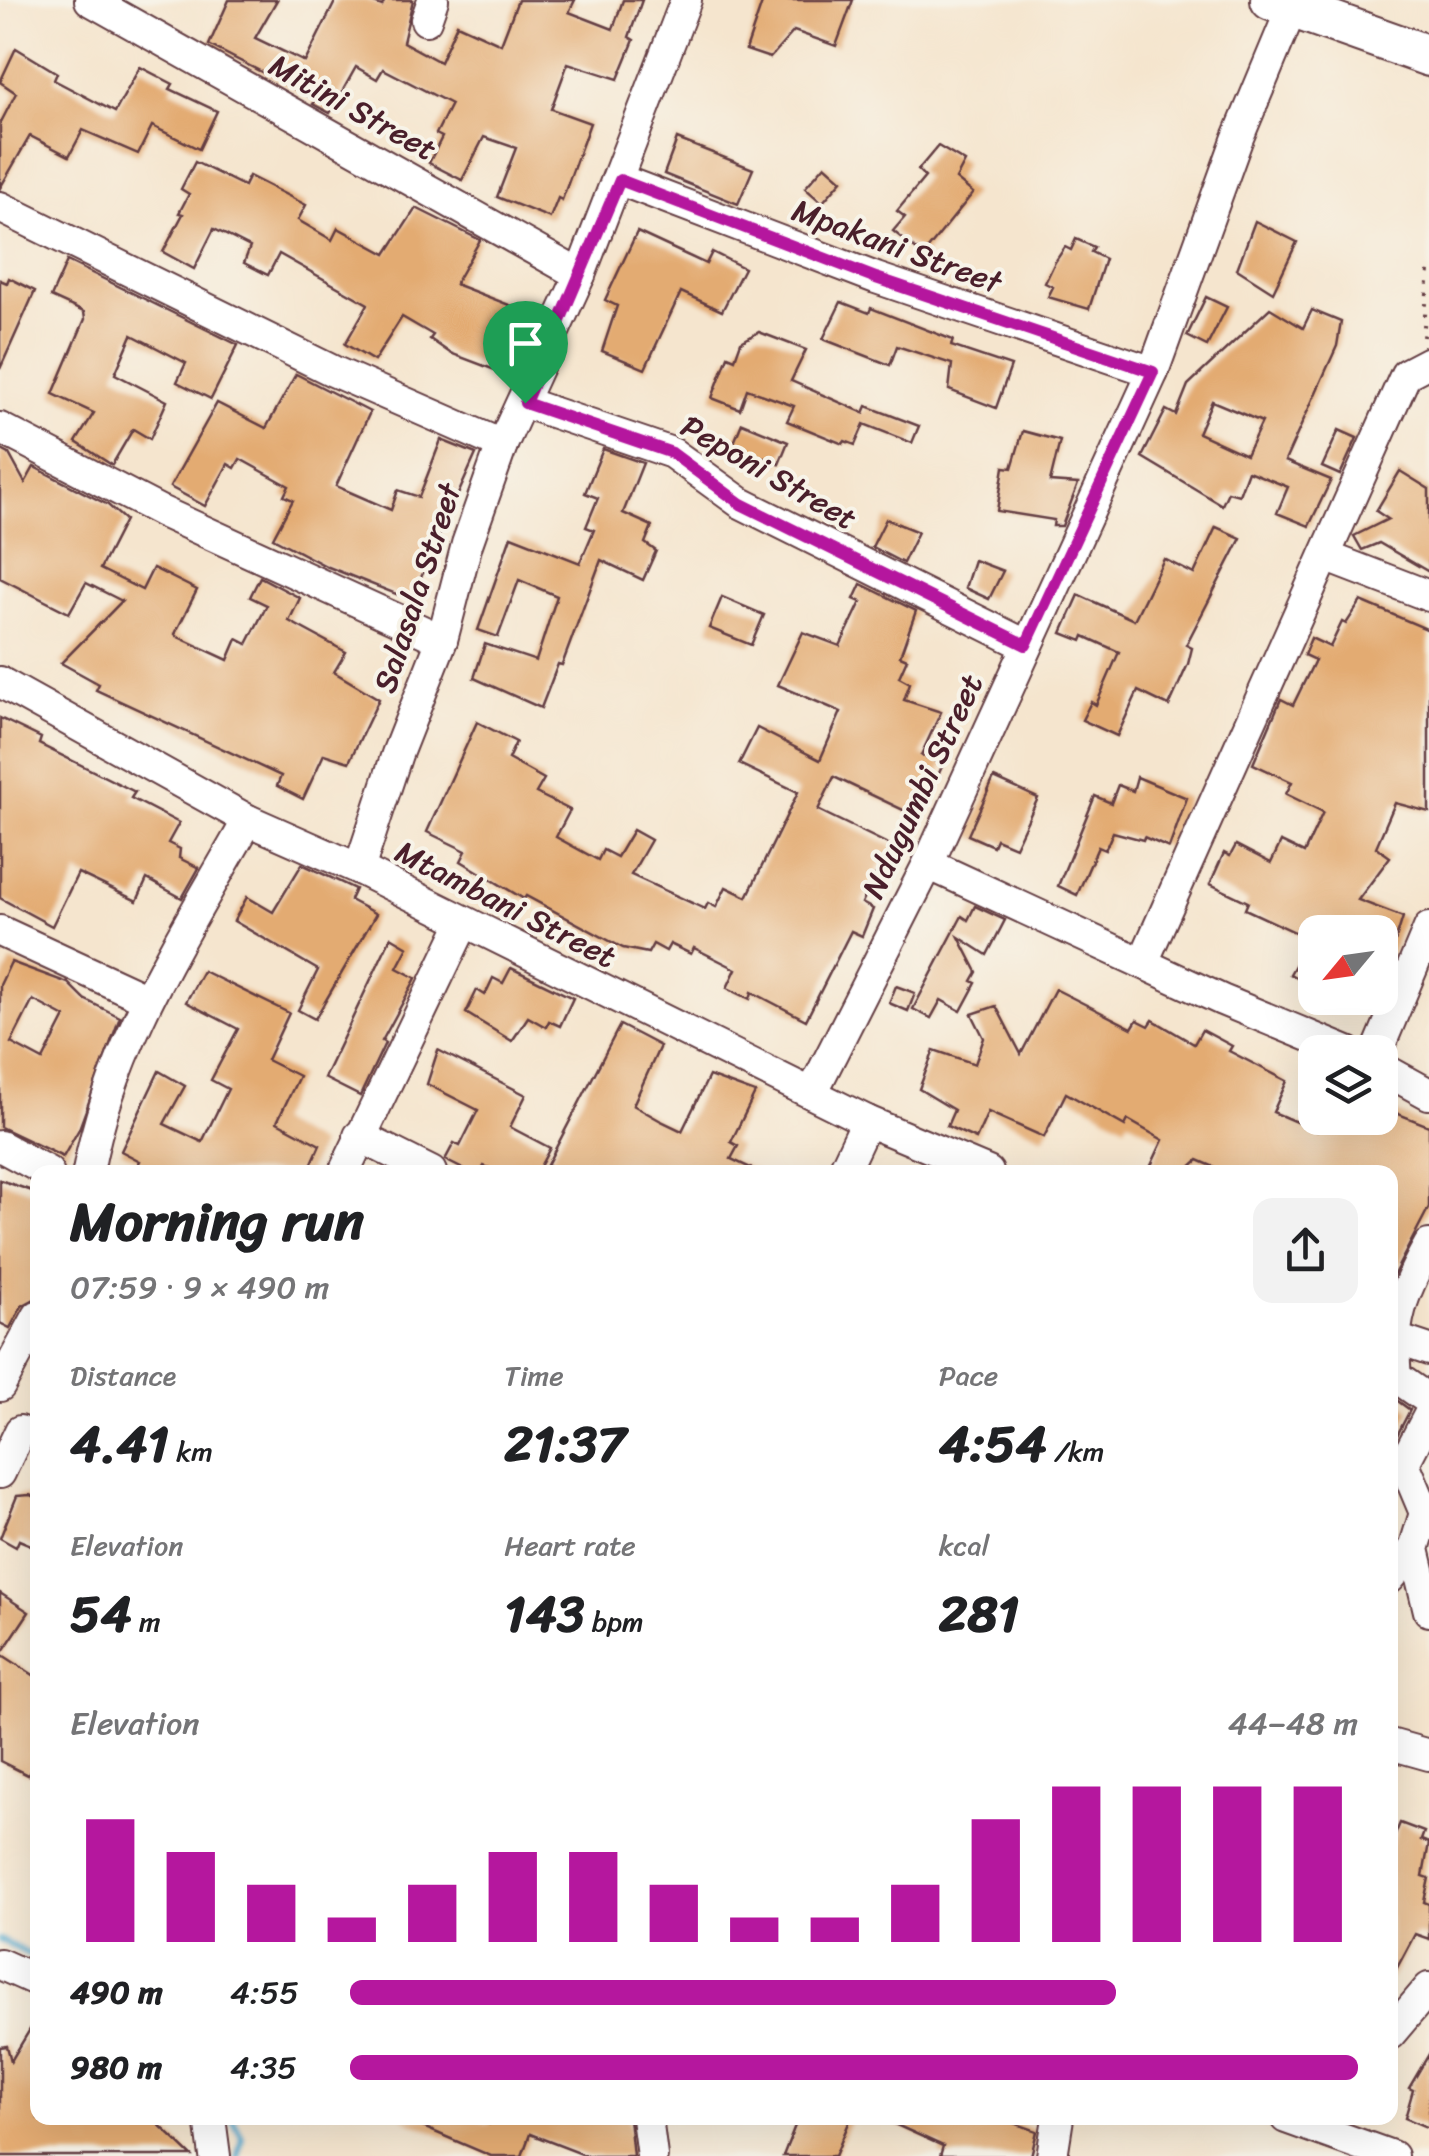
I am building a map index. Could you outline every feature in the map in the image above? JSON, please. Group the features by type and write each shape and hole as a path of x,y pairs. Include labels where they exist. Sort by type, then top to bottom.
{"main road":[{"path":"1282,4 1429,56"}],"street":[{"name":"Mitini Street","path":"90,0 580,275"},
{"name":"Salasala Street","path":"359,869 397,754 442,640 467,544 502,445 525,403 620,180 686,0"},
{"name":"Ndugumbi Street","path":"813,1090 928,864 1153,372 1282,4"},
{"name":"Mpakani Street","path":"620,180 876,278 1153,372"},
{"path":"0,206 333,371 502,445"},
{"path":"1144,960 1406,374 1426,362"},
{"name":"Peponi Street","path":"525,403 672,453 741,504 1026,645"},
{"path":"0,428 160,511 442,640"},
{"path":"1325,556 1429,596"},
{"name":"Mtambani Street","path":"0,682 248,820 359,869 671,1027 972,1165"},
{"path":"89,1165 96,1126 147,1000 248,820"},
{"path":"928,864 1307,1035"},
{"path":"347,1165 464,922"},
{"path":"1385,1035 1429,928"},
{"path":"0,931 147,1000"},
{"path":"1398,1077 1429,1094"},
{"path":"846,1165 867,1120"},
{"path":"359,1136 417,1165"},
{"path":"0,1146 35,1165"},
{"path":"1398,1315 1407,1285 1429,1245"},
{"path":"0,1386 30,1331"},
{"path":"1398,1340 1429,1350"},
{"path":"1398,1378 1429,1400"},
{"path":"1398,1568 1414,1549 1425,1513 1404,1463 1429,1415"},
{"path":"0,1473 19,1430"},
{"path":"1414,1549 1429,1612"},
{"path":"1398,1746 1429,1755"},
{"path":"0,1964 30,1977"},
{"path":"1398,2025 1429,1988"},
{"path":"211,2125 215,2156"},
{"path":"648,2125 652,2156"},
{"path":"1052,2156 1057,2125"},
{"path":"1330,2125 1392,2156"}],"path":[{"path":"1426,362 1422,310 1429,271"}],"building":[{"path":"229,0 277,0 255,38 305,62 336,0 366,0 382,6 385,0 413,0 403,42 440,62 457,24 501,44 518,0 575,0 569,12 613,29 623,0 642,0 629,37 634,40 618,79 568,63 551,109 590,123 562,200 558,198 550,218 497,197 516,148 484,137 462,180 429,163 442,137 436,134 451,104 383,69 377,79 356,67 330,113 313,104 316,100 209,45"},
{"path":"763,0 853,0 836,46 794,31 770,58 746,50"},
{"path":"16,48 57,73 54,80 115,112 140,67 173,84 170,89 217,111 199,149 152,126 138,154 83,130 69,156 30,136 0,188 0,124 16,93 0,82"},
{"path":"677,139 753,169 738,204 664,174"},
{"path":"938,146 965,162 956,179 973,193 923,255 893,231 905,217 897,211 925,177 918,170"},
{"path":"195,162 244,186 249,176 306,205 298,220 332,240 338,228 386,254 416,208 480,240 455,284 522,310 503,373 450,353 430,339 433,335 402,317 374,361 345,344 368,304 279,254 268,275 244,263 250,247 214,229 194,269 163,252 183,214 179,213 189,194 181,189"},
{"path":"825,165 842,180 822,203 805,188"},
{"path":"1255,221 1297,242 1273,292 1237,269"},
{"path":"637,232 706,264 712,252 744,268 722,311 681,292 645,369 602,351 617,306 605,300"},
{"path":"1076,239 1094,247 1091,252 1105,259 1089,309 1048,297 1053,287 1045,283 1065,247 1071,250"},
{"path":"67,261 238,345 211,399 177,382 186,363 132,335 115,374 167,401 150,439 133,429 112,465 76,442 94,413 53,394 85,319 84,312 51,297"},
{"path":"9,278 35,291 0,369 0,280 7,283"},
{"path":"1206,297 1227,307 1207,346 1187,336"},
{"path":"841,302 869,313 871,308 953,340 951,346 1011,366 996,408 949,390 952,364 897,346 890,365 823,339"},
{"path":"1270,308 1303,328 1312,310 1341,322 1337,346 1285,461 1331,480 1309,526 1277,513 1288,487 1248,471 1239,495 1228,492 1222,505 1142,457 1166,410 1176,415 1188,385","holes":["1212,401 1262,422 1246,455 1198,433"]},
{"path":"759,332 806,350 791,381 864,413 867,406 919,426 912,443 864,424 855,445 845,441 843,444 787,421 794,406 747,389 740,409 712,398 728,356 735,359 741,342"},
{"path":"296,374 370,412 336,486 391,510 398,490 419,497 441,440 476,454 411,600 326,566 273,538 293,500 284,496 289,486 240,459 235,468 228,464 205,506 170,487 217,403 266,428"},
{"path":"742,423 788,442 779,464 733,445"},
{"path":"1339,430 1357,438 1340,475 1322,467"},
{"path":"1023,431 1060,441 1050,482 1078,484 1062,526 1053,526 1054,520 997,511 1004,467 1012,468"},
{"path":"0,449 9,454 25,483 34,467 108,505 125,520 100,569 142,590 153,568 197,590 175,634 178,637 228,660 237,639 247,644 267,605 250,597 260,577 300,598 289,621 346,652 334,672 379,699 349,762 324,754 303,799 277,786 281,776 96,690 99,684 61,663 122,601 86,583 69,613 0,578"},
{"path":"603,449 643,463 623,513 652,526 645,543 656,551 643,580 601,560 562,665 558,664 541,708 474,678 485,644 536,661 557,596 519,580 498,637 478,630 511,536 580,563 594,530 586,527 598,498 585,493"},
{"path":"1400,471 1429,489 1429,572 1379,543 1362,550 1354,536 1388,519 1376,511"},
{"path":"886,519 918,532 903,563 872,547"},
{"path":"1216,527 1241,538 1186,645 1192,648 1188,664 1169,706 1138,691 1117,736 1082,720 1091,702 1096,705 1119,652 1084,636 1082,641 1062,633 1079,595 1134,620 1164,559 1194,574"},
{"path":"974,560 1003,571 989,599 965,588"},
{"path":"861,584 916,611 900,656 907,659 899,677 910,683 904,700 941,712 921,755 943,764 920,818 834,777 818,810 894,847 887,863 882,861 862,903 873,909 862,936 851,931 806,1020 752,992 750,999 727,988 736,969 694,948 691,954 670,944 666,951 653,944 648,953 623,948 526,896 524,899 461,861 466,851 427,832 477,722 516,742 508,759 544,779 536,793 570,810 556,837 598,860 603,850 617,857 633,830 651,840 631,875 705,909 708,903 716,907 726,887 747,897 798,792 739,764 757,728 820,760 841,712 778,685 803,632 840,646 861,602 854,599"},
{"path":"722,597 764,615 751,645 709,628"},
{"path":"1361,601 1429,630 1429,812 1395,803 1376,847 1390,857 1358,900 1398,915 1298,915 1298,933 1245,909 1248,902 1210,884 1224,853 1230,856 1236,845 1271,863 1281,842 1304,853 1323,812 1286,794 1292,782 1253,764 1281,699 1293,705 1315,660 1304,655 1311,638 1330,647 1342,622 1346,624"},
{"path":"0,718 41,738 39,744 135,792 131,798 179,823 168,843 180,849 179,858 199,868 182,898 147,879 137,901 78,873 52,926 0,898"},
{"path":"1137,777 1187,798 1169,848 1144,837 1143,840 1113,832 1105,850 1098,847 1077,895 1058,886 1095,796 1111,803 1118,785 1133,791"},
{"path":"994,778 1038,798 1015,847 996,839 993,846 968,835"},
{"path":"302,864 355,889 350,900 376,914 315,1019 298,1010 318,970 234,921 247,897 273,912"},
{"path":"975,906 1005,920 987,955 959,937 977,972 972,981 976,983 961,1011 941,1000 931,1018 913,1009 962,916 968,920"},
{"path":"391,937 408,947 397,968 416,978 382,1041 385,1043 360,1096 324,1078"},
{"path":"1298,960 1298,978 1290,974"},
{"path":"11,962 68,983 84,999 120,1017 79,1129 63,1157 0,1127 0,985","holes":["33,1000 65,1017 43,1060 11,1043"]},
{"path":"511,968 573,998 560,1026 549,1021 546,1027 528,1017 512,1041 466,1013 477,990 485,995 493,978 503,983"},
{"path":"203,971 289,1013 267,1060 299,1076 277,1122 320,1145 311,1165 138,1165 140,1161 121,1151 159,1071 185,1086 164,1124 202,1142 228,1089 211,1080 238,1029 186,1002"},
{"path":"896,986 915,993 908,1011 889,1003"},
{"path":"1055,989 1132,1028 1137,1020 1149,1026 1153,1020 1194,1044 1202,1030 1232,1046 1229,1051 1287,1081 1273,1112 1298,1123 1298,1135 1398,1135 1398,1114 1429,1126 1429,1207 1398,1267 1398,1165 1210,1165 1198,1160 1193,1165 1151,1165 1163,1140 1128,1120 1125,1126 1066,1093 1044,1137 988,1112 976,1139 947,1126 954,1110 919,1089 934,1050 975,1064 984,1038 972,1014 996,1006 1021,1054"},
{"path":"620,1025 660,1046 633,1105 661,1121 682,1131 709,1076 755,1093 731,1142 738,1146 731,1159 744,1165 547,1165"},
{"path":"438,1050 526,1095 510,1127 550,1148 541,1165 455,1165 445,1160 454,1143 460,1146 478,1110 427,1084"},
{"path":"0,1180 30,1190 30,1302 22,1306 10,1328 0,1323"},
{"path":"1398,1401 1410,1410 1398,1433"},
{"path":"30,1495 30,1545 19,1540 16,1547 0,1538 17,1496"},
{"path":"0,1593 29,1612 1,1654 30,1673 30,1771 28,1775 0,1761"},
{"path":"1400,1823 1424,1832 1421,1840 1429,1843 1423,1876 1429,1878 1424,1902 1429,1904 1429,1939 1415,1934 1398,1966"},
{"path":"30,2029 30,2125 159,2125 192,2156 0,2156 0,2047 7,2046 11,2061"},
{"path":"1429,2054 1429,2128 1405,2118 1413,2090 1409,2088"},
{"path":"418,2125 630,2125 633,2156 587,2156 530,2134 522,2156 491,2156"},
{"path":"795,2125 848,2125 835,2156 783,2156"},
{"path":"896,2125 1020,2125 1037,2131 1031,2156 940,2156 943,2146"}],"waterway":[{"path":"0,1940 30,1955"},
{"path":"236,2125 242,2137 238,2156"}],"route":[{"path":"620,180 876,278 1153,372 1026,645 741,504 672,453 525,403 620,180"}]}
